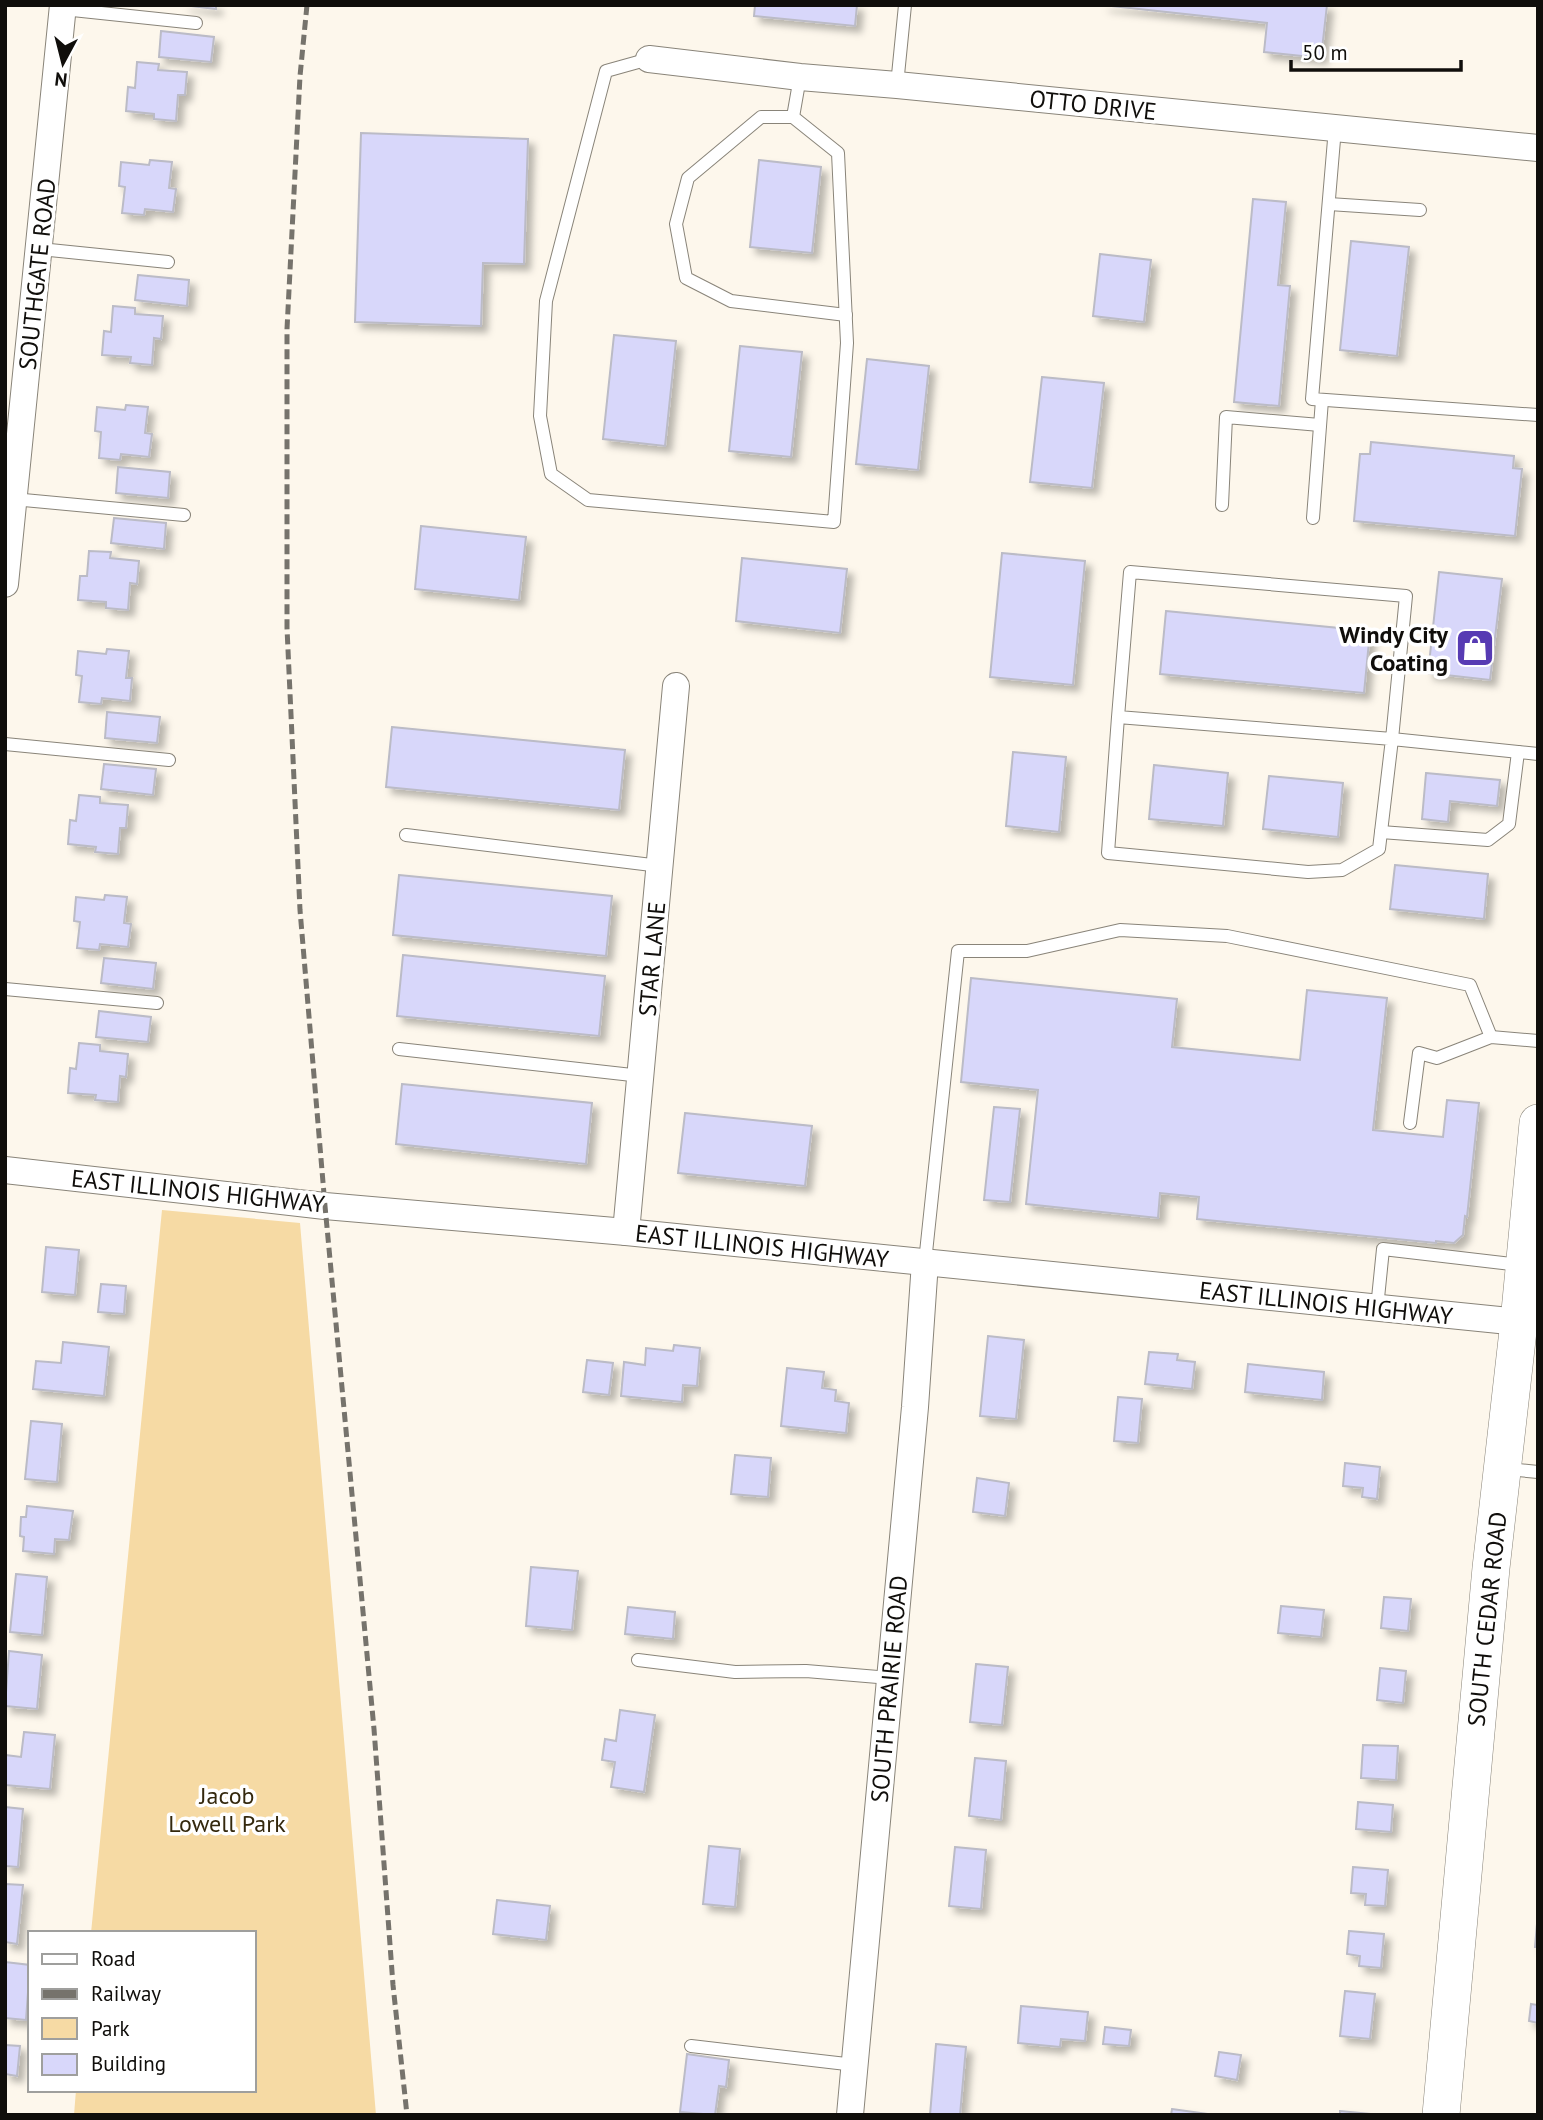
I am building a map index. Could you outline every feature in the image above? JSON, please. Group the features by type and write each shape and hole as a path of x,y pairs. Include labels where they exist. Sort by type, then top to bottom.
{"main road":[{"name":"SOUTH CEDAR ROAD","path":"1441,2115 1520,1470 1528,1323 1524,1266 1537,1140"}],"street":[{"name":"SOUTHGATE ROAD","path":"5,584 63,7"},
{"name":"OTTO DRIVE","path":"649,59 800,78 897,85 1538,148"},
{"name":"STAR LANE","path":"626,1232 676,686"},
{"name":"EAST ILLINOIS HIGHWAY","path":"5,1170 325,1206 626,1232 1528,1323"},
{"name":"SOUTH PRAIRIE ROAD","path":"850,2115 915,1407 925,1262"}],"lane":[{"path":"897,85 905,5"},
{"path":"63,7 196,23"},
{"path":"649,59 606,71 546,301 540,416 551,474 588,500 834,523 847,343 846,315 838,153 793,117 761,117 688,178 676,223 686,278 732,301 846,315"},
{"path":"793,117 800,78"},
{"path":"1335,128 1312,399 1538,415"},
{"path":"1329,204 1420,210"},
{"path":"40,249 168,262"},
{"path":"1313,518 1322,400"},
{"path":"1222,505 1226,417 1320,425"},
{"path":"13,499 184,515"},
{"path":"1130,572 1406,597 1379,849 1342,870 1308,872 1108,853 1118,717 1130,572"},
{"path":"1118,717 1392,739 1538,754"},
{"path":"5,744 169,760"},
{"path":"1381,832 1488,840 1509,824 1518,752"},
{"path":"407,835 660,866"},
{"path":"925,1262 958,951 1027,951 1120,930 1227,936 1470,985 1491,1038"},
{"path":"5,989 157,1003"},
{"path":"1410,1123 1419,1053 1437,1058 1491,1038 1538,1041"},
{"path":"399,1049 642,1076"},
{"path":"1377,1308 1383,1249 1524,1266"},
{"path":"638,1660 735,1671 806,1671 890,1678"},
{"path":"691,2046 855,2064"}],"green space":[{"name":"Jacob Lowell Park","path":"162,1210 300,1223 376,2115 74,2115 76,2092 256,2092 256,1931 91,1931"}],"building":[{"path":"183,5 216,5 216,9"},
{"path":"755,5 857,5 855,26 754,16"},
{"path":"1102,5 1327,5 1321,58 1264,52 1267,23"},
{"path":"161,31 214,37 211,62 159,57"},
{"path":"137,62 159,64 158,70 187,72 185,95 178,95 176,121 154,119 154,114 126,111 128,87 135,88"},
{"path":"361,133 528,139 524,264 483,263 481,326 355,322"},
{"path":"150,160 172,162 169,188 176,189 173,212 145,209 144,215 122,213 125,187 119,186 121,162 149,165"},
{"path":"759,160 821,167 812,253 750,247"},
{"path":"1253,199 1286,202 1278,285 1290,286 1279,406 1234,402"},
{"path":"1351,241 1409,247 1397,356 1340,350"},
{"path":"1100,254 1151,260 1144,322 1093,316"},
{"path":"138,275 189,280 187,306 135,300"},
{"path":"113,306 135,308 135,314 163,316 161,339 154,338 152,365 130,363 131,357 102,355 104,331 111,332"},
{"path":"614,335 676,341 665,446 603,439"},
{"path":"740,346 802,352 791,457 729,451"},
{"path":"867,359 929,366 918,470 856,464"},
{"path":"1042,377 1104,383 1092,488 1030,482"},
{"path":"126,405 148,407 145,433 152,434 149,457 121,454 120,460 99,458 101,432 95,431 97,407 125,410"},
{"path":"1371,442 1514,456 1513,468 1522,469 1515,536 1354,521 1360,454 1370,454"},
{"path":"118,467 170,472 168,498 116,493"},
{"path":"114,518 166,523 164,549 111,543"},
{"path":"421,526 526,537 519,600 415,589"},
{"path":"89,551 111,552 110,558 139,561 137,584 130,583 128,610 106,608 106,602 78,600 80,576 87,576"},
{"path":"1002,553 1085,561 1073,685 990,677"},
{"path":"742,558 847,569 840,633 736,621"},
{"path":"1439,572 1502,579 1490,680 1428,673"},
{"path":"1166,611 1370,631 1364,693 1160,674"},
{"path":"107,649 129,651 126,678 132,678 130,701 102,698 101,704 79,702 82,676 76,675 78,651 106,654"},
{"path":"107,712 160,717 157,743 105,738"},
{"path":"392,727 625,750 619,810 386,787"},
{"path":"1013,752 1066,757 1059,832 1006,826"},
{"path":"104,764 156,769 153,795 101,789"},
{"path":"1154,765 1228,773 1223,826 1149,819"},
{"path":"1426,773 1500,780 1497,806 1450,801 1448,822 1422,819"},
{"path":"1269,776 1343,783 1338,837 1263,829"},
{"path":"79,795 100,797 100,803 128,805 126,828 120,828 118,854 95,852 96,847 68,844 70,820 76,821"},
{"path":"1395,865 1488,874 1484,919 1390,909"},
{"path":"399,875 612,896 606,956 393,935"},
{"path":"105,895 127,897 124,923 131,924 128,947 100,944 99,950 77,948 80,922 74,921 76,897 104,900"},
{"path":"403,955 605,976 599,1036 397,1016"},
{"path":"104,958 156,963 153,989 101,983"},
{"path":"971,978 1177,999 1172,1047 1300,1060 1307,990 1387,998 1373,1130 1443,1137 1447,1100 1479,1103 1463,1235 1454,1243 1436,1243 1197,1219 1199,1197 1160,1193 1158,1218 1026,1204 1038,1090 961,1082"},
{"path":"99,1011 151,1017 148,1042 96,1037"},
{"path":"79,1043 100,1045 100,1051 128,1054 126,1077 120,1076 118,1102 95,1100 96,1095 68,1093 70,1068 76,1069"},
{"path":"402,1084 592,1103 586,1164 396,1144"},
{"path":"994,1107 1020,1109 1010,1202 984,1200"},
{"path":"685,1113 812,1126 805,1186 678,1173"},
{"path":"46,1247 79,1250 75,1295 42,1292"},
{"path":"101,1284 126,1286 124,1314 98,1312"},
{"path":"988,1336 1024,1340 1016,1419 980,1416"},
{"path":"63,1342 109,1347 104,1396 33,1389 36,1361 61,1363"},
{"path":"674,1345 700,1348 697,1386 683,1385 682,1402 621,1396 624,1362 645,1365 646,1348 673,1351"},
{"path":"1149,1352 1178,1354 1177,1360 1195,1362 1192,1389 1145,1384"},
{"path":"587,1360 613,1363 609,1395 583,1392"},
{"path":"1248,1364 1324,1372 1322,1400 1245,1392"},
{"path":"787,1368 824,1372 822,1388 836,1390 835,1401 849,1403 846,1433 781,1426"},
{"path":"1118,1397 1142,1399 1138,1443 1114,1441"},
{"path":"31,1421 62,1424 57,1482 25,1479"},
{"path":"735,1455 771,1458 768,1497 731,1494"},
{"path":"1345,1463 1380,1467 1377,1499 1362,1497 1363,1488 1343,1486"},
{"path":"977,1478 1009,1483 1005,1516 973,1512"},
{"path":"27,1506 73,1511 69,1540 55,1539 54,1554 23,1551 24,1537 20,1536 21,1517 26,1517"},
{"path":"531,1567 578,1571 572,1630 526,1626"},
{"path":"16,1574 47,1577 42,1635 10,1632"},
{"path":"1384,1597 1411,1599 1408,1631 1381,1628"},
{"path":"1281,1606 1324,1610 1321,1637 1278,1633"},
{"path":"628,1607 675,1612 673,1639 625,1634"},
{"path":"9,1651 42,1655 37,1709 5,1706"},
{"path":"976,1664 1008,1667 1002,1725 970,1722"},
{"path":"1380,1668 1406,1671 1403,1703 1377,1700"},
{"path":"620,1710 655,1715 644,1792 611,1787 615,1762 602,1760 605,1739 616,1741"},
{"path":"24,1732 55,1735 50,1789 5,1785 5,1755 21,1757"},
{"path":"1363,1745 1398,1746 1396,1780 1361,1778"},
{"path":"975,1758 1006,1761 1001,1820 969,1816"},
{"path":"1358,1802 1393,1805 1391,1832 1356,1829"},
{"path":"5,1807 23,1809 18,1867 5,1866"},
{"path":"709,1846 740,1849 735,1907 703,1904"},
{"path":"955,1847 986,1850 981,1909 949,1906"},
{"path":"1353,1867 1388,1870 1385,1906 1365,1905 1366,1894 1351,1893"},
{"path":"5,1884 23,1885 17,1944 5,1942"},
{"path":"497,1900 550,1906 546,1940 493,1934"},
{"path":"1538,1912 1538,1947 1535,1947"},
{"path":"1349,1931 1384,1934 1381,1968 1359,1966 1360,1956 1347,1954"},
{"path":"5,1962 28,1965 26,2020 5,2018"},
{"path":"1345,1991 1375,1994 1370,2039 1340,2036"},
{"path":"1531,2004 1538,2005 1538,2023 1529,2021"},
{"path":"1021,2006 1088,2012 1085,2041 1061,2039 1060,2047 1018,2043"},
{"path":"1105,2027 1131,2030 1129,2046 1103,2044"},
{"path":"936,2044 966,2047 960,2115 930,2115"},
{"path":"5,2045 20,2046 17,2076 5,2074"},
{"path":"1219,2052 1241,2055 1237,2080 1215,2076"},
{"path":"687,2054 729,2060 726,2087 719,2086 715,2115 680,2112"},
{"path":"1172,2109 1215,2115 1171,2115"},
{"path":"1340,2111 1370,2114 1370,2115 1340,2115"}],"railway":[{"path":"307,5 300,76 287,329 287,628 300,910 374,1729 393,1985 407,2115"}],"place":[{"name":"Windy City Coating","path":"1475,648"}]}
